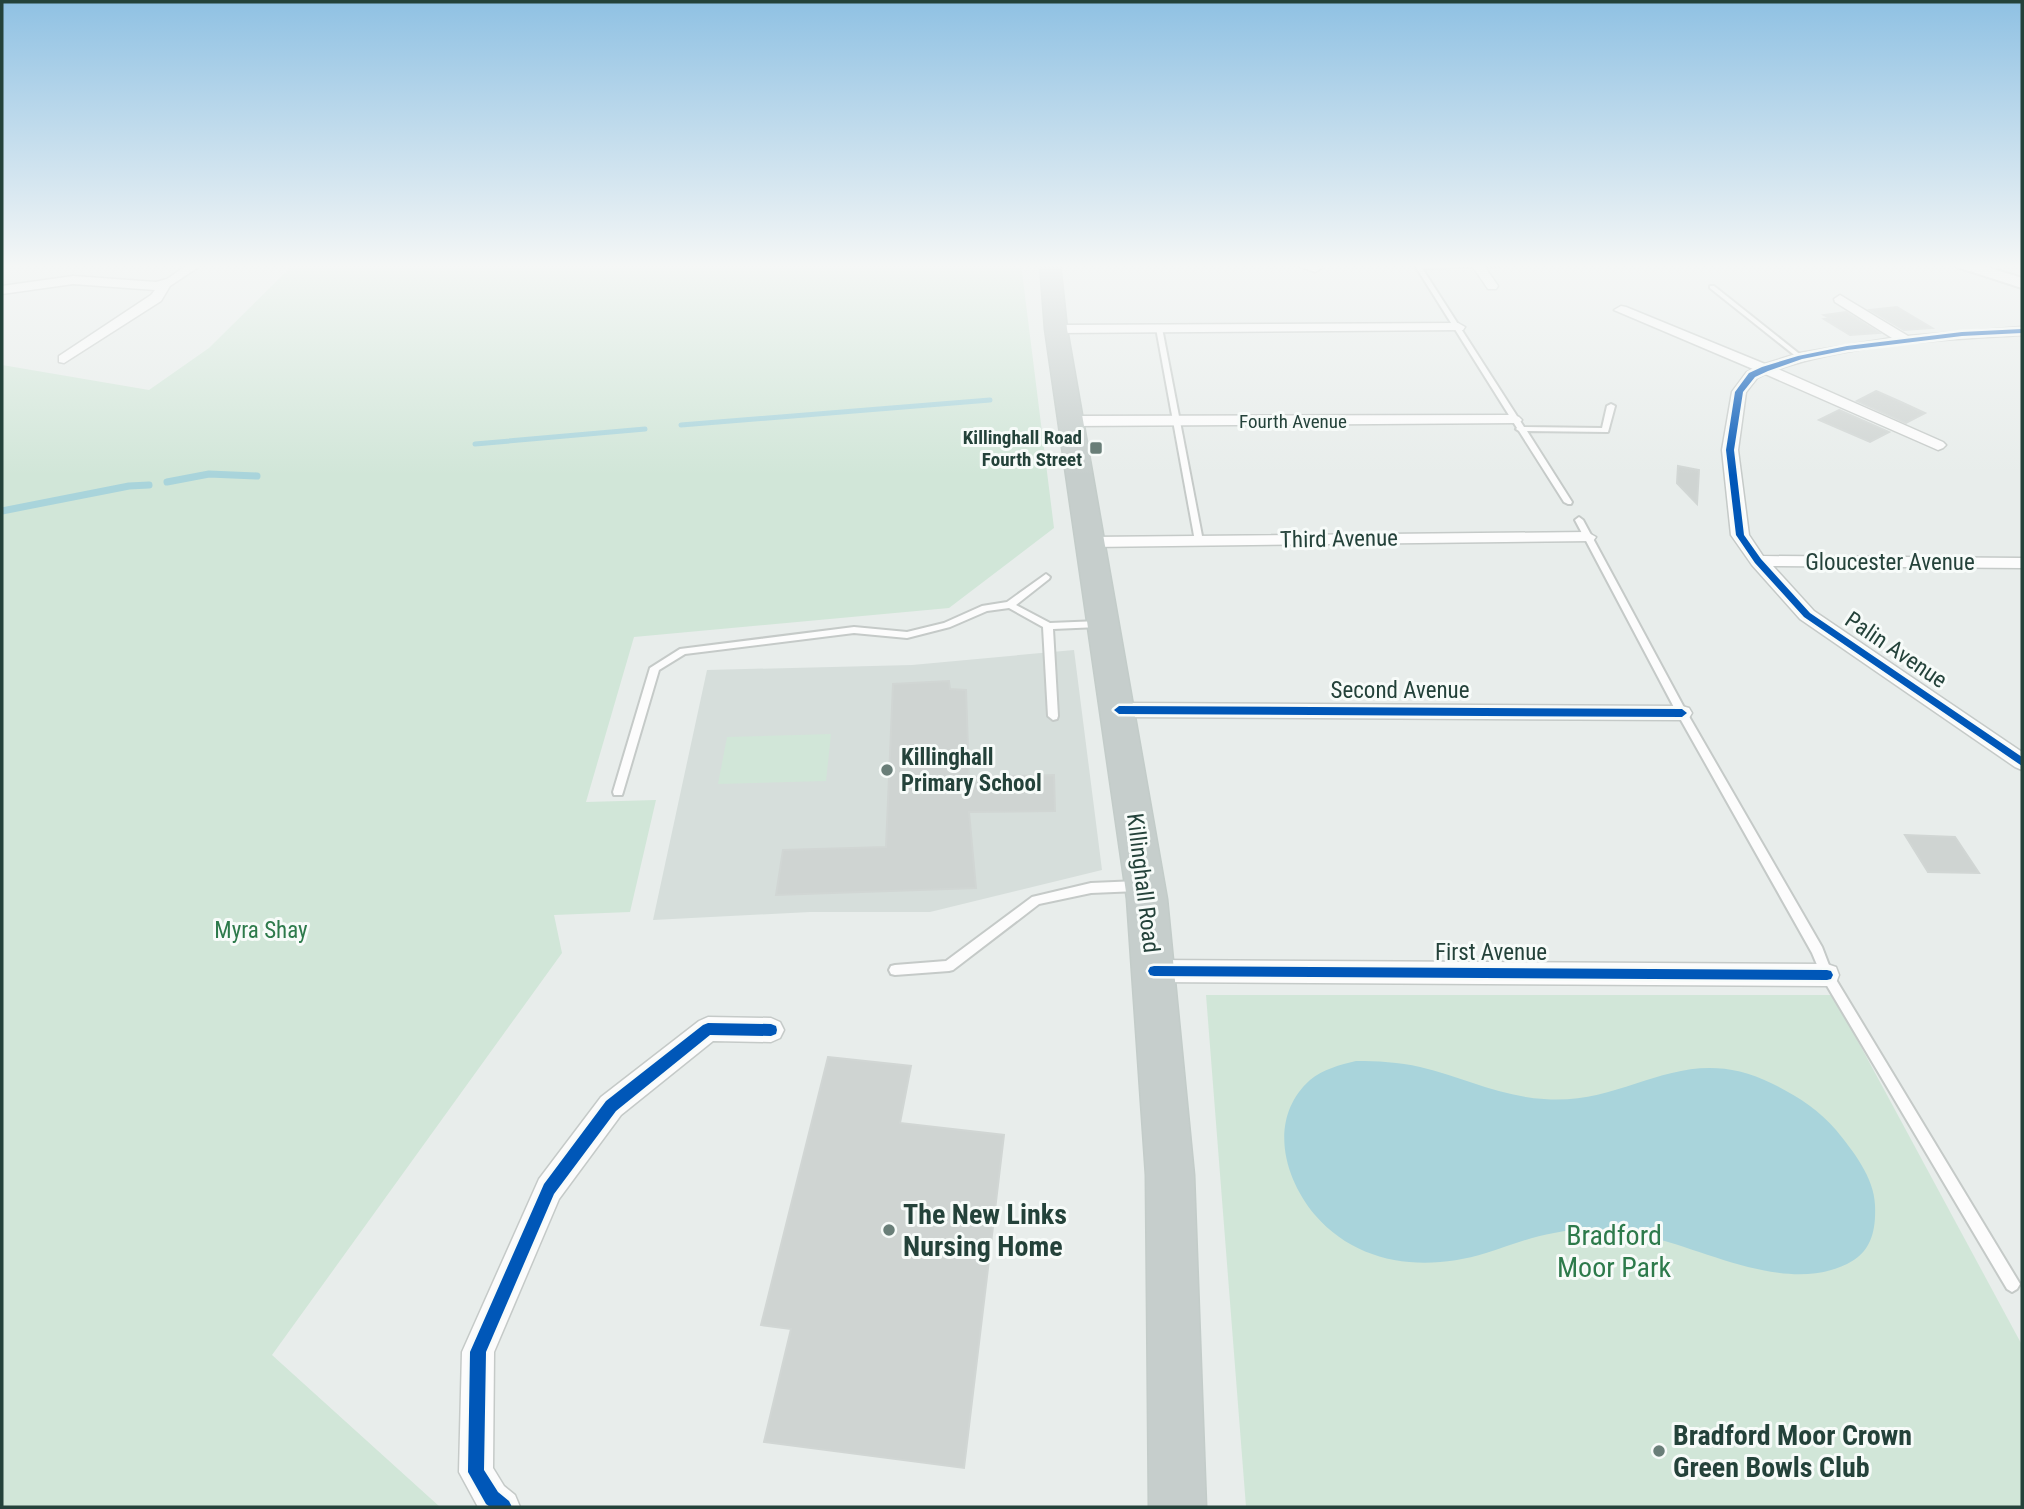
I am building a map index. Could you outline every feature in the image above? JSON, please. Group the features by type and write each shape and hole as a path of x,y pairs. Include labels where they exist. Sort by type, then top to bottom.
{"highway":[{"name":"Killinghall Road","path":"1057,334 1119,710 1145,886 1154,971 1170,1175 1178,1507"}],"street":[{"path":"64,359 101,334"},
{"path":"1681,334 1938,445"},
{"path":"1896,334 1906,341"},
{"path":"1765,369 1800,357 1906,341 1982,334"},
{"name":"Palin Avenue","path":"1765,369 1752,375 1739,392 1730,450 1740,535 1758,561 1807,615 2022,762"},
{"name":"Fourth Avenue","path":"1072,421 1517,425"},
{"name":"Third Avenue","path":"1091,542 1587,537"},
{"name":"Gloucester Avenue","path":"1758,561 2022,563"},
{"name":"Second Avenue","path":"1119,710 1682,713"},
{"name":"First Avenue","path":"1154,971 1827,975"},
{"path":"503,1507 492,1498 476,1472 478,1352 549,1189 611,1106 708,1029 771,1030"}],"lane":[{"path":"1160,334 1199,541"},
{"path":"1463,334 1500,392 1517,425 1568,502"},
{"path":"1772,334 1800,357"},
{"path":"1517,425 1605,430 1611,406"},
{"path":"1578,520 1682,713 1818,951 1827,975 2012,1284"},
{"path":"618,792 654,668 683,651 854,630 907,635 947,625 985,608 1010,605 1046,577"},
{"path":"1010,605 1048,626 1105,624"},
{"path":"1048,626 1053,716"},
{"path":"895,970 949,966 1036,900 1091,888 1145,886"}],"shaded area":[{"name":"Killinghall Primary School","path":"1074,650 1102,870 930,912 810,912 653,920 707,670 912,665"}],"green space":[{"name":"Myra Shay","path":"223,334 1030,334 1054,528 949,608 634,637 586,802 656,800 630,912 554,915 562,953 272,1355 440,1507 2,1507 2,365 149,390 209,348"},
{"path":"831,734 826,781 718,784 727,737"},
{"name":"Bradford Moor Park","path":"1206,995 1833,995 2022,1345 2022,1507 1246,1507"}],"water":[{"path":"1356,1061 1412,1065 1511,1094 1544,1099 1604,1093 1683,1070 1711,1068 1741,1072 1773,1084 1799,1099 1822,1116 1843,1138 1871,1184 1875,1223 1871,1239 1862,1253 1847,1264 1823,1272 1798,1274 1746,1266 1670,1242 1600,1229 1545,1235 1463,1259 1440,1262 1416,1263 1372,1254 1351,1245 1332,1232 1315,1215 1295,1183 1285,1148 1285,1129 1297,1095 1320,1073"}],"building":[{"path":"1876,391 1925,413 1906,423 1857,401"},
{"path":"1839,410 1889,432 1870,442 1819,420"},
{"path":"1678,466 1699,470 1697,504 1677,483"},
{"path":"949,681 950,689 966,690 969,777 1054,775 1055,811 969,812 976,888 776,895 783,850 886,847 893,684"},
{"path":"1905,835 1955,837 1979,873 1928,872"},
{"name":"The New Links Nursing Home","path":"828,1057 911,1066 900,1123 1004,1135 964,1468 764,1442 791,1329 761,1325"}],"waterway":[{"path":"681,425 990,400"},
{"path":"475,444 645,429"},
{"path":"167,482 209,474 257,476"},
{"path":"2,511 129,486 149,485"}],"cycle path":[{"path":"1959,334 1847,348 1800,357 1752,375 1739,392 1730,450 1740,535 1758,561 1807,615 2022,762"},
{"path":"1119,710 1682,713"},
{"path":"1154,971 1827,975"},
{"path":"503,1507 492,1498 476,1472 478,1352 549,1189 611,1106 708,1029 771,1030"}],"place":[{"name":"Killinghall Road Fourth Street","path":"1096,448"},
{"name":"Killinghall Primary School","path":"887,770"},
{"name":"The New Links Nursing Home","path":"889,1230"},
{"name":"Bradford Moor Crown Green Bowls Club","path":"1659,1451"}]}
